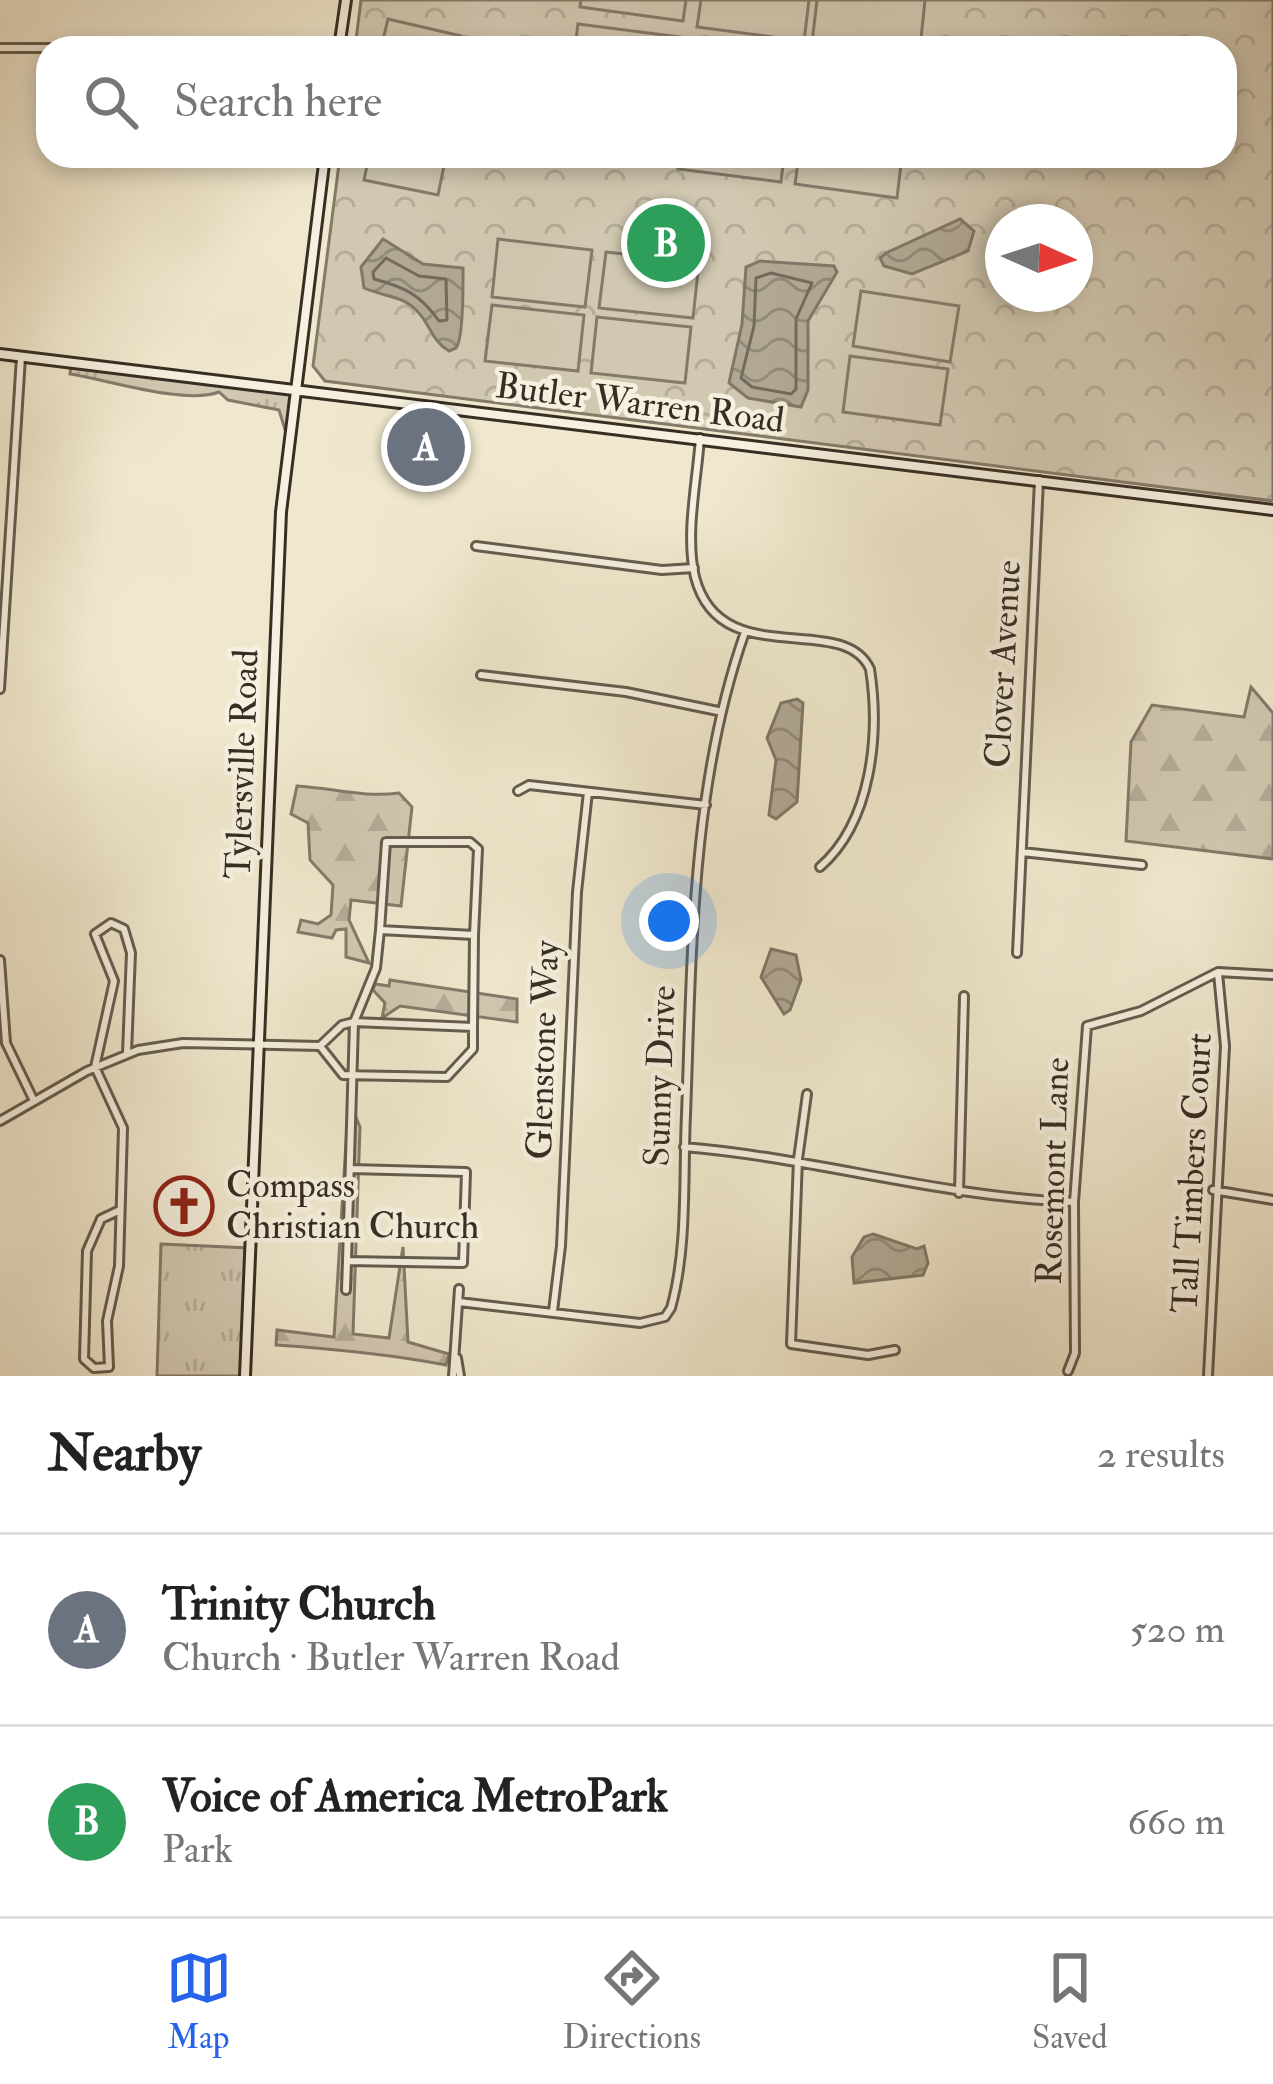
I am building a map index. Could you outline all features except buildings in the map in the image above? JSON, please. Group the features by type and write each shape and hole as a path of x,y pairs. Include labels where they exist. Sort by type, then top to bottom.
{"main road":[{"path":"341,36 346,0"},
{"name":"Tylersville Road","path":"244,1376 280,512 323,168"},
{"name":"Butler Warren Road","path":"0,354 1273,510"}],"street":[{"path":"0,48 36,48"},
{"path":"0,688 21,356"},
{"path":"700,438 694,568 711,608 745,632 851,648 870,669 863,806 845,842 820,867"},
{"name":"Clover Avenue","path":"1017,953 1039,480"},
{"path":"476,546 662,570 694,568"},
{"name":"Sunny Drive","path":"459,1302 640,1323 665,1317 679,1264 693,929 706,806 718,711 745,632"},
{"path":"481,675 626,692 718,711"},
{"path":"518,791 529,785 706,806"},
{"name":"Glenstone Way","path":"553,1311 561,1246 577,892 588,792"},
{"path":"320,1046 337,1070 354,1077 447,1077 472,1049 478,849 470,842 386,842 376,968 355,1022 354,1077 351,1168 346,1290"},
{"path":"1022,851 1142,865"},
{"path":"120,1210 101,1219 87,1251 84,1359 89,1367 109,1371 107,1322 119,1266 123,1128 95,1067 114,981 95,934 111,922 124,928 131,948 127,1053"},
{"path":"380,930 474,935"},
{"path":"0,960 5,1043 34,1101"},
{"name":"Rosemont Lane","path":"1068,1371 1075,1352 1073,1202 1087,1026 1141,1011 1218,972 1273,975"},
{"name":"Tall Timbers Court","path":"1208,1376 1225,1046 1218,972"},
{"path":"959,1193 964,996"},
{"path":"0,1121 127,1053 183,1042 320,1046 342,1025 355,1022 473,1027"},
{"path":"807,1094 798,1159 791,1344 868,1355 895,1350"},
{"path":"684,1147 798,1159 959,1193 1073,1202"},
{"path":"347,1261 464,1263 466,1172 351,1168"},
{"path":"1214,1190 1273,1200"},
{"path":"456,1376 459,1289"}],"green space":[{"path":"361,0 1273,0 1273,501 325,381 313,366 338,168 1237,168 1237,36 356,36"},
{"path":"581,0 686,0 683,21 580,7"},
{"path":"701,0 809,0 805,36 697,27"},
{"path":"817,0 925,0 921,36 813,36"},
{"path":"388,19 461,36 384,36"},
{"path":"578,24 672,36 576,36"},
{"path":"366,168 444,168 438,195 364,180"},
{"path":"678,168 783,168 781,182"},
{"path":"797,168 901,168 897,198 795,184"},
{"path":"498,239 592,250 585,307 492,297"},
{"path":"606,252 699,262 693,318 599,308"},
{"path":"861,291 959,306 950,362 853,346"},
{"path":"492,305 584,315 578,371 485,361"},
{"path":"597,317 691,327 685,383 591,373"},
{"path":"850,356 948,369 940,425 843,412"},
{"path":"71,362 293,389 287,436 279,410 228,400 219,392 167,394 70,374"},
{"path":"1251,687 1273,713 1273,859 1126,841 1131,742 1152,705 1244,717"},
{"path":"297,786 399,793 412,807 401,906 351,900 349,920 369,963 346,957 346,929 336,930 332,938 298,932 301,920 318,924 331,915 333,885 310,860 308,823 291,814"},
{"path":"390,980 517,999 517,1022 400,1006 382,1018 385,1003 373,990 375,984 389,986"},
{"path":"355,1115 360,1127 353,1334 389,1338 403,1247 408,1342 449,1354 446,1365 276,1345 277,1330 334,1337 347,1127"},
{"path":"161,1244 249,1248 245,1376 157,1376"}],"water":[{"path":"960,219 974,231 968,251 912,274 884,266 880,258 886,253"},
{"path":"383,239 423,264 463,268 462,322 456,348 443,347 406,302 364,288 361,267"},
{"path":"760,261 834,266 837,272 808,321 808,390 801,407 748,398 729,383 742,324 746,267"},
{"path":"797,699 803,703 797,802 776,819 769,815 776,760 767,738 781,703"},
{"path":"771,949 796,955 801,980 784,1014 761,977"},
{"path":"873,1234 917,1249 924,1246 928,1263 923,1275 854,1283 852,1257 864,1237"}],"place":[{"name":"Voice of America MetroPark","path":"666,243"},
{"name":"Trinity Church","path":"426,447"},
{"name":"Compass Christian Church","path":"184,1206"}]}
